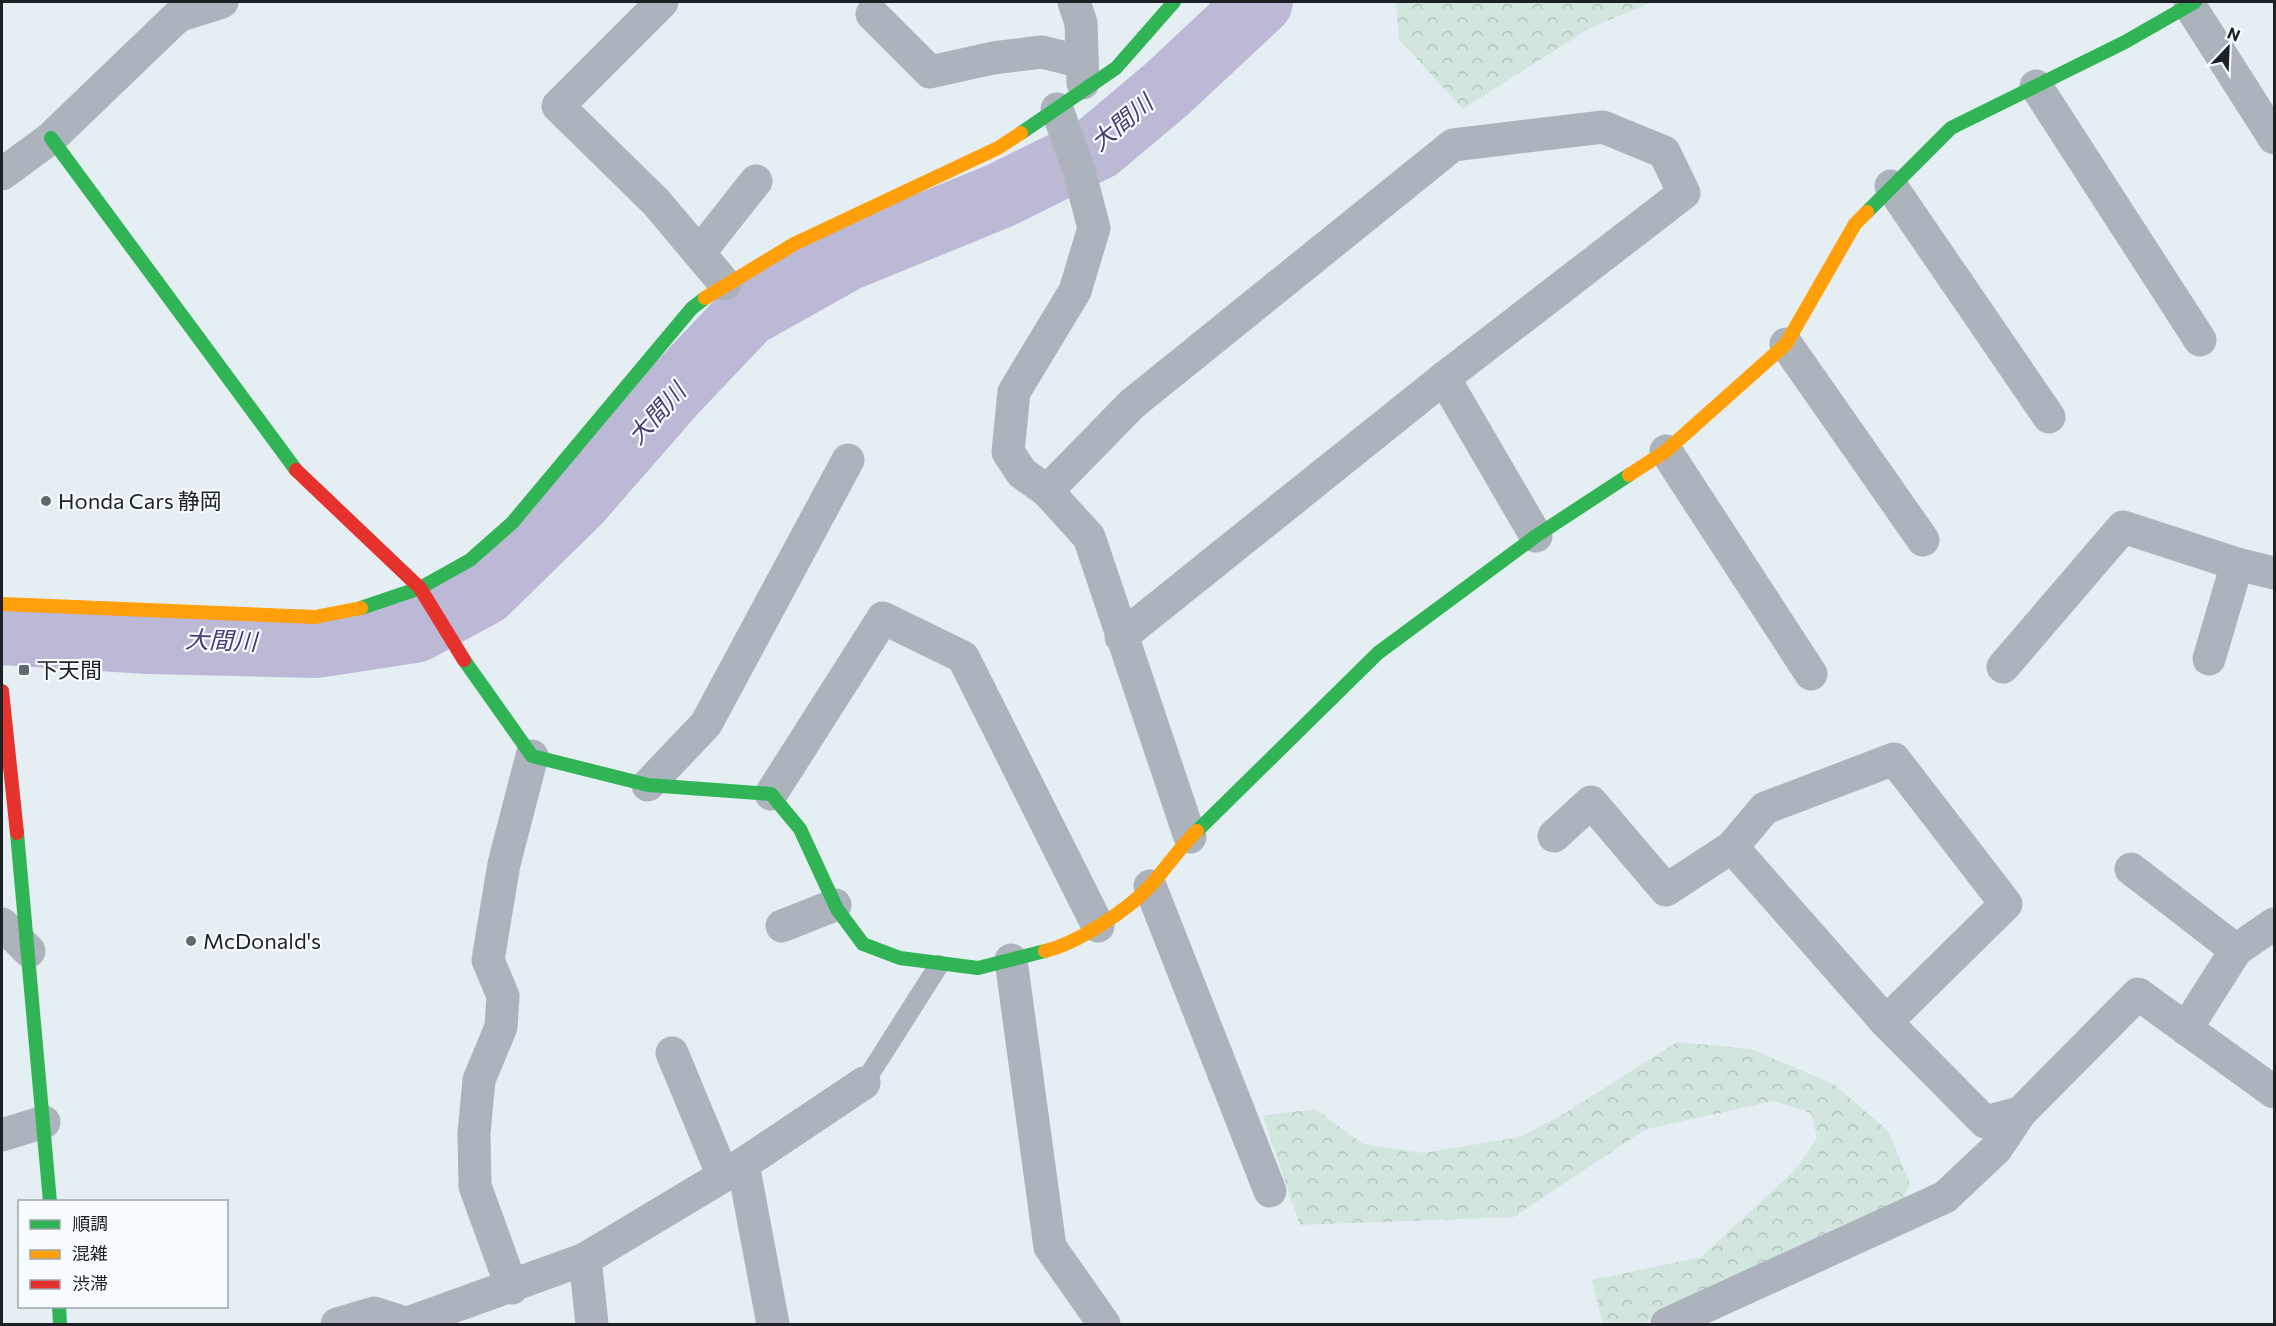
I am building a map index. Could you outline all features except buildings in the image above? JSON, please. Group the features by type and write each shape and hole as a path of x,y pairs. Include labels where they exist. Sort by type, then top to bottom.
{"street":[{"path":"2,174 51,138 178,16 222,2"},
{"path":"662,2 558,106 656,201 725,284"},
{"path":"1074,2 1081,23 1083,75"},
{"path":"2,604 315,617 358,609 420,588 470,560 512,523 692,308 725,284 794,244 998,148 1057,108 1083,75 1116,68 1174,2"},
{"path":"51,138 288,462 420,588 453,641 532,756 648,785 771,794 800,829 835,905 863,944 900,958 939,965 978,968 1065,946 1098,926 1150,886 1190,837 1378,653 1536,536 1666,451 1786,344 1855,224 1951,129 2125,42 2193,4 2274,138"},
{"path":"872,14 930,72 993,58 1042,52 1083,75"},
{"path":"2036,86 2200,340"},
{"path":"1057,108 1094,228 1075,291 1014,392 1008,452 1022,473 1047,491 1089,537 1190,837"},
{"path":"1047,491 1132,404 1453,145 1603,127 1664,152 1684,193 1444,378 1121,637"},
{"path":"699,253 756,180"},
{"path":"1891,186 2049,417"},
{"path":"1786,344 1923,540"},
{"path":"1444,378 1536,536"},
{"path":"1666,451 1811,674"},
{"path":"648,785 706,723 848,460"},
{"path":"2003,667 2123,527 2237,564 2274,573"},
{"path":"2209,659 2237,564"},
{"path":"771,794 884,618 963,657 1098,926"},
{"path":"2,691 29,951 50,1200"},
{"path":"512,1288 475,1186 474,1133 478,1080 501,1027 502,996 488,960 504,864 532,756"},
{"path":"1554,836 1591,802 1666,890 1732,846 1765,808 1894,759 2006,904 1886,1022"},
{"path":"1732,846 1886,1022 1986,1122 2020,1113"},
{"path":"2132,869 2236,950"},
{"path":"1150,886 1270,1191"},
{"path":"782,926 835,905"},
{"path":"2,924 29,951"},
{"path":"2186,1029 2236,950 2274,924"},
{"path":"1011,960 1050,1247 1104,1324"},
{"path":"1667,1324 1945,1197 1996,1149 2020,1113 2138,994 2274,1092"},
{"path":"672,1053 733,1170 773,1324"},
{"path":"337,1324 374,1313 405,1324 512,1288 585,1259 733,1170 864,1083"},
{"path":"2,1135 44,1122"},
{"path":"585,1259 592,1324"},
{"path":"59,1308 60,1324"}],"lane":[{"path":"864,1083 939,965"}],"green space":[{"path":"1396,2 1652,2 1590,28 1463,109 1399,39"},
{"path":"1677,1042 1751,1049 1835,1085 1888,1131 1910,1184 1897,1213 1783,1271 1641,1324 1603,1324 1592,1280 1701,1257 1795,1170 1817,1139 1811,1113 1774,1101 1646,1129 1514,1217 1300,1225 1263,1116 1315,1109 1363,1144 1424,1153 1521,1137 1565,1113"}],"waterway":[{"name":"大間川","path":"2,632 149,641 317,645 415,630 485,592 577,502 673,392 747,314 847,258 999,196 1098,147 1167,89 1260,2"}],"traffic: fast":[{"path":"1021,133 1116,68 1174,2"},
{"path":"1867,212 1951,128 2125,42 2195,2"},
{"path":"51,138 296,470"},
{"path":"361,608 420,588 470,560 512,523 692,308 705,298"},
{"path":"1197,831 1378,653 1536,536 1629,475"},
{"path":"464,660 532,756 648,785 771,794 800,829 837,909 863,944 900,958 978,968 1045,951"},
{"path":"17,833 50,1200"},
{"path":"59,1308 60,1324"}],"traffic: slow":[{"path":"705,298 794,244 998,148 1021,133"},
{"path":"1629,475 1666,451 1786,344 1855,224 1867,212"},
{"path":"2,604 315,617 361,608"},
{"path":"1045,951 1087,933 1129,905 1151,885 1197,831"}],"traffic: jam":[{"path":"296,470 420,588 464,660"},
{"path":"2,691 17,833"}],"place":[{"name":"Honda Cars 静岡","path":"46,501"},
{"name":"下天間","path":"24,670"},
{"name":"McDonald's","path":"191,941"}]}
